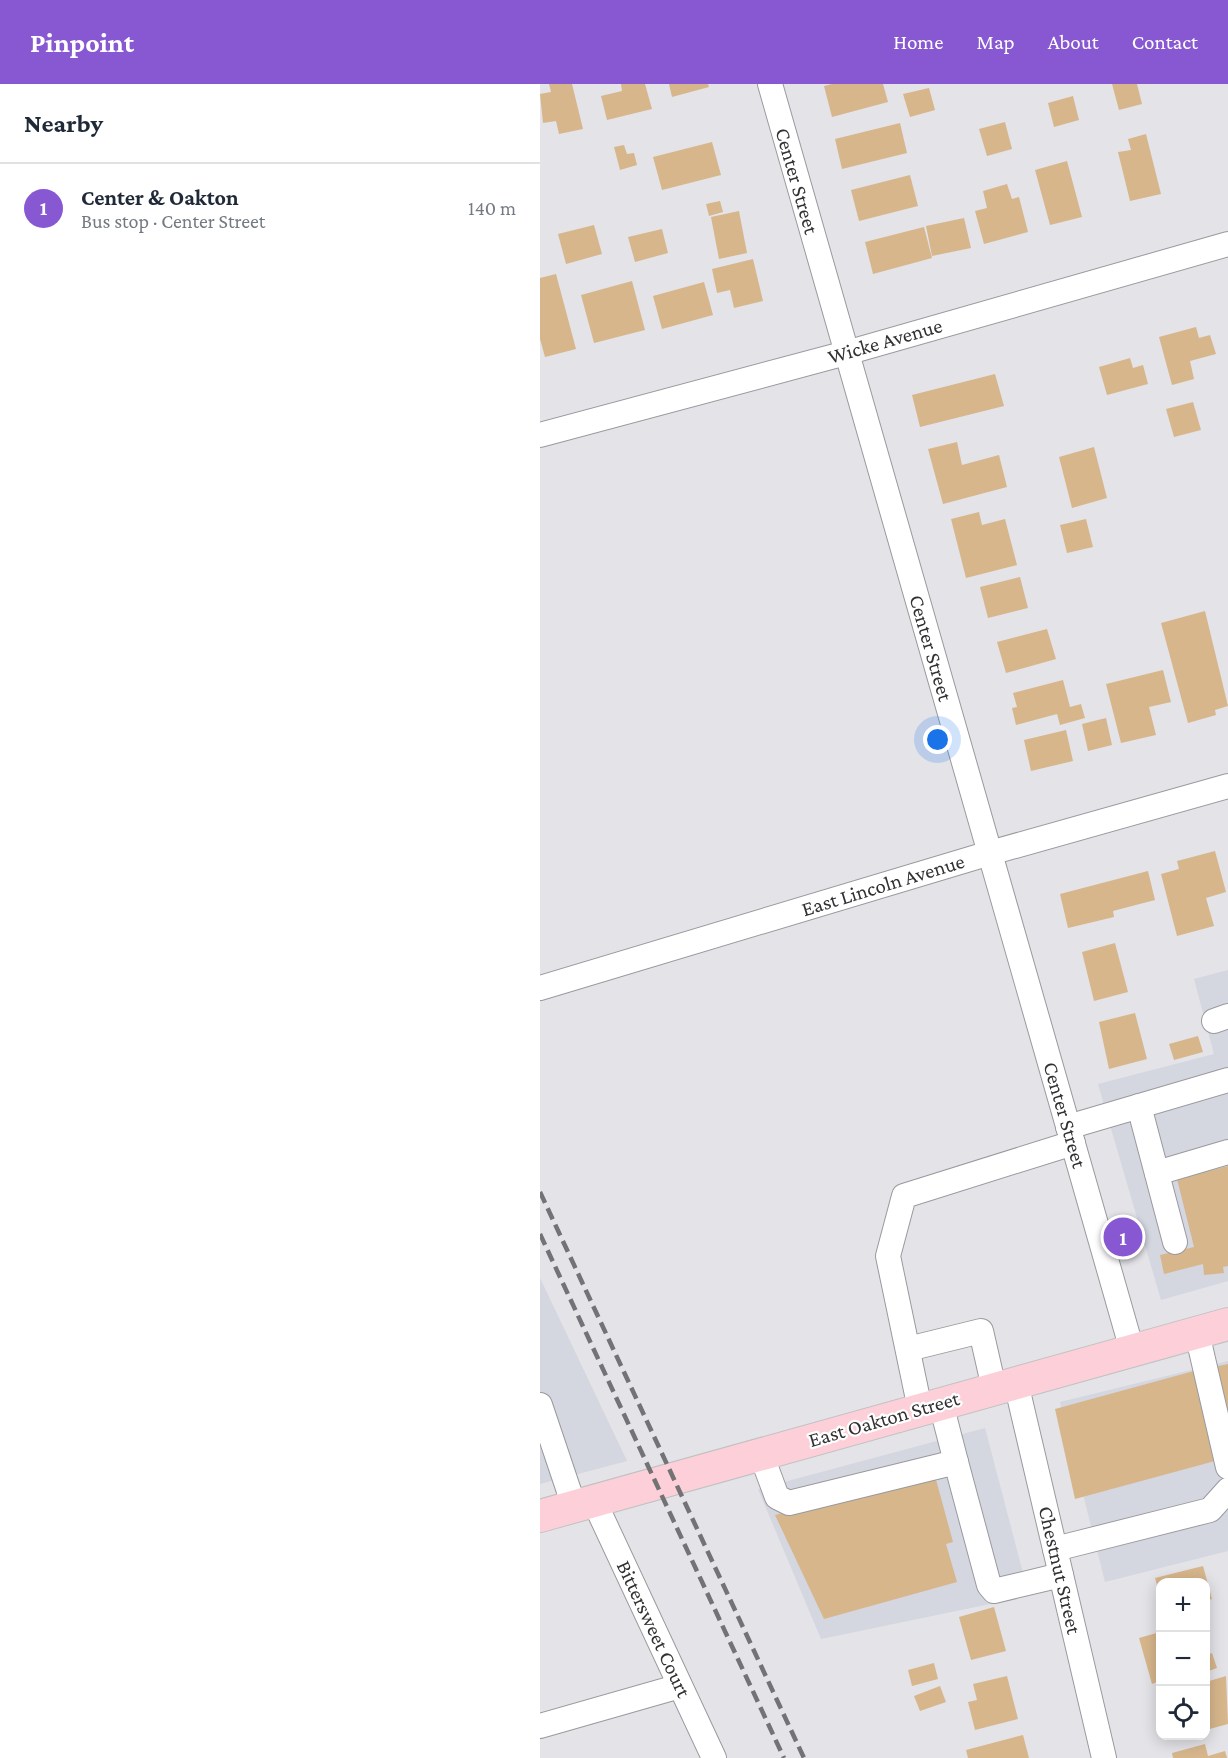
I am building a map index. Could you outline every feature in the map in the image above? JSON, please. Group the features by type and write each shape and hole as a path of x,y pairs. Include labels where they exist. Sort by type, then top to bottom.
{"main road":[{"name":"East Oakton Street","path":"540,1515 1228,1324"}],"street":[{"name":"Center Street","path":"770,84 1132,1350"},
{"name":"Wicke Avenue","path":"540,435 846,352 1228,244"},
{"name":"East Lincoln Avenue","path":"540,988 990,853 1228,786"},
{"path":"1061,1575 994,1591 989,1585 956,1462 908,1349 888,1256 904,1196 1070,1135 1139,1106 1228,1080"},
{"path":"1139,1106 1175,1242"},
{"path":"1157,1173 1228,1152"},
{"name":"Chestnut Street","path":"908,1349 981,1331 1005,1385 1055,1549 1104,1758"},
{"path":"1197,1333 1228,1467"},
{"name":"Bittersweet Court","path":"540,1405 584,1503 680,1686 714,1758"},
{"path":"761,1454 777,1497 789,1503 956,1462"},
{"path":"1055,1549 1210,1510 1228,1490"},
{"path":"540,1726 680,1686"}],"shaded area":[{"path":"1228,970 1228,1281 1161,1300 1098,1084 1214,1054 1194,979"},
{"path":"540,1278 627,1461 540,1484"},
{"path":"1228,1361 1228,1551 1105,1582 1060,1402"},
{"path":"985,1428 1029,1596 821,1639 758,1489"}],"building":[{"path":"549,84 572,84 583,129 559,134 556,121 543,123 540,94 551,92"},
{"path":"621,84 645,84 652,109 607,120 601,96 622,91"},
{"path":"669,84 708,84 709,87 672,97"},
{"path":"883,84 888,102 832,117 824,86"},
{"path":"1112,84 1137,84 1142,104 1119,110"},
{"path":"929,88 935,110 910,117 903,94"},
{"path":"1073,96 1079,120 1054,127 1048,103"},
{"path":"1005,122 1012,149 987,156 979,129"},
{"path":"900,123 907,153 842,169 835,139"},
{"path":"1146,134 1161,194 1130,201 1118,152 1131,150 1128,139"},
{"path":"712,142 721,175 662,190 653,157"},
{"path":"624,145 627,154 634,153 637,165 620,170 614,147"},
{"path":"1067,161 1082,217 1050,225 1035,170"},
{"path":"910,175 918,206 859,221 851,190"},
{"path":"1007,184 1012,199 1019,197 1028,232 984,244 975,211 987,208 983,191"},
{"path":"720,201 723,212 709,216 706,204"},
{"path":"739,211 747,253 719,259 711,217"},
{"path":"964,218 971,248 932,256 926,226"},
{"path":"594,225 602,254 566,264 558,234"},
{"path":"924,227 932,258 873,274 865,242"},
{"path":"662,229 668,253 635,262 628,237"},
{"path":"753,259 763,301 734,308 730,290 717,293 712,269"},
{"path":"556,274 576,349 545,357 540,339 540,278"},
{"path":"632,281 645,330 594,343 581,295"},
{"path":"704,282 713,315 662,329 653,296"},
{"path":"1196,327 1199,338 1210,335 1216,354 1190,361 1194,379 1172,385 1159,337"},
{"path":"1130,358 1133,368 1143,365 1148,384 1107,395 1099,367"},
{"path":"995,374 1004,406 920,427 912,395"},
{"path":"1193,402 1201,430 1174,437 1166,409"},
{"path":"957,442 962,465 999,455 1007,487 943,504 928,449"},
{"path":"1094,447 1107,498 1072,508 1059,457"},
{"path":"979,512 982,525 1005,519 1017,565 966,578 951,519"},
{"path":"1086,519 1093,547 1067,553 1060,525"},
{"path":"1020,577 1028,608 988,618 980,587"},
{"path":"1205,611 1228,706 1215,710 1216,715 1188,723 1161,623"},
{"path":"1047,629 1056,659 1006,673 997,642"},
{"path":"1163,670 1171,702 1149,707 1156,735 1121,743 1106,684"},
{"path":"1063,680 1070,707 1081,704 1085,718 1060,725 1057,714 1016,725 1012,708 1017,707 1013,693"},
{"path":"1106,718 1112,745 1088,751 1082,724"},
{"path":"1066,730 1073,761 1031,771 1024,740"},
{"path":"1215,851 1226,892 1206,898 1214,926 1177,936 1161,874 1179,869 1177,861"},
{"path":"1148,871 1155,900 1113,911 1114,917 1068,928 1060,894"},
{"path":"1115,943 1128,992 1094,1001 1082,952"},
{"path":"1135,1013 1147,1059 1109,1069 1099,1022"},
{"path":"1198,1036 1203,1052 1174,1060 1169,1044"},
{"path":"1228,1166 1228,1266 1223,1267 1224,1273 1204,1275 1203,1264 1164,1274 1160,1255 1194,1247 1177,1179"},
{"path":"1228,1364 1228,1425 1214,1367"},
{"path":"1194,1371 1215,1461 1075,1499 1055,1409"},
{"path":"935,1476 953,1542 946,1544 957,1582 824,1619 775,1515 837,1497 838,1503"},
{"path":"1203,1566 1206,1578 1156,1578 1156,1582 1155,1578"},
{"path":"994,1607 1006,1651 971,1660 959,1617"},
{"path":"1156,1633 1156,1682 1152,1684 1139,1638"},
{"path":"1212,1653 1217,1668 1210,1671 1210,1654"},
{"path":"934,1663 938,1679 912,1686 908,1670"},
{"path":"1007,1676 1018,1719 975,1730 968,1702 977,1700 973,1684"},
{"path":"1226,1676 1228,1724 1210,1729 1210,1686 1210,1681"},
{"path":"940,1686 946,1702 920,1711 914,1696"},
{"path":"1023,1735 1029,1758 968,1758 966,1750"},
{"path":"1205,1744 1208,1756 1225,1751 1227,1758 1173,1758 1172,1753"}],"railway":[{"path":"540,1192 804,1758"},
{"path":"540,1234 784,1758"}],"place":[{"name":"Center & Oakton","path":"1123,1237"}]}
